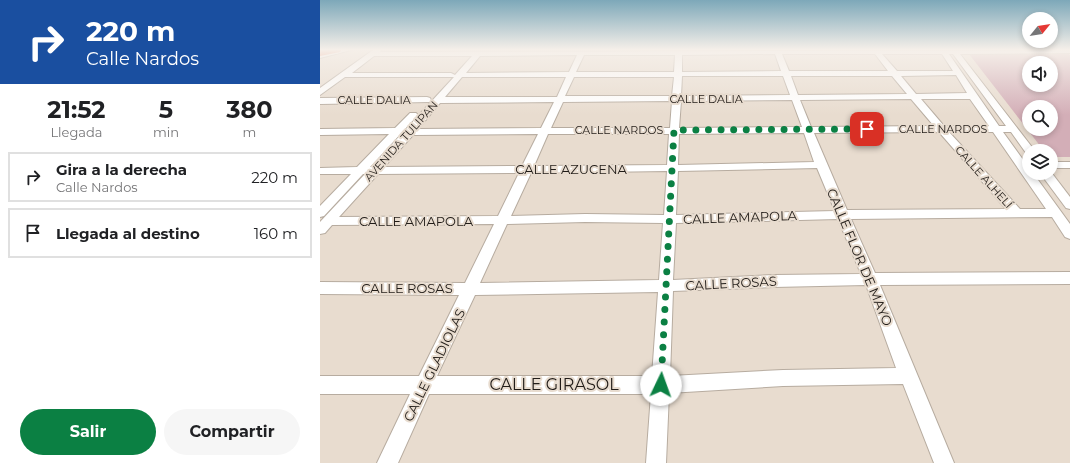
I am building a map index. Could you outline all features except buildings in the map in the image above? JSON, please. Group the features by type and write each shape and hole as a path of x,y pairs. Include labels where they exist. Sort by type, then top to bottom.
{"street":[{"path":"320,92 349,72"},
{"name":"AVENIDA TULIPAN","path":"320,230 324,217 361,170 427,100 459,72"},
{"name":"CALLE ALHELÍ","path":"894,72 941,129 1016,212"},
{"path":"344,75 958,72 973,96 1070,234"},
{"path":"966,72 1025,144"},
{"name":"CALLE FLOR DE MAYO","path":"785,73 821,165 871,280 908,376 944,463"},
{"name":"CALLE GLADIOLAS","path":"387,463 572,74"},
{"path":"656,463 678,74"},
{"name":"AVENIDA TULIPAN","path":"324,217 375,170 439,100 456,75"},
{"name":"CALLE DALIA","path":"439,100 973,96"},
{"name":"CALLE DALIA","path":"320,101 427,100"},
{"name":"CALLE NARDOS","path":"410,132 545,130 1013,129"},
{"path":"320,132 398,131"},
{"name":"CALLE AZUCENA","path":"320,171 527,170 821,165"},
{"path":"1058,165 1070,165"},
{"path":"1051,180 1070,205"},
{"name":"CALLE AMAPOLA","path":"324,217 502,220 585,218 670,219 842,214 1055,213"},
{"name":"CALLE ROSAS","path":"320,288 470,289 666,286 774,281 1070,278"},
{"name":"CALLE GIRASOL","path":"320,385 661,385 783,378 908,376"}],"shaded area":[{"path":"983,72 1022,72 1022,92 1058,92 1058,72 1070,72 1070,157 1058,157 1058,144 1039,144 1032,136 1058,136 1058,100 1022,100 1022,123"}],"route":[{"path":"661,385 674,130 867,129"}]}
